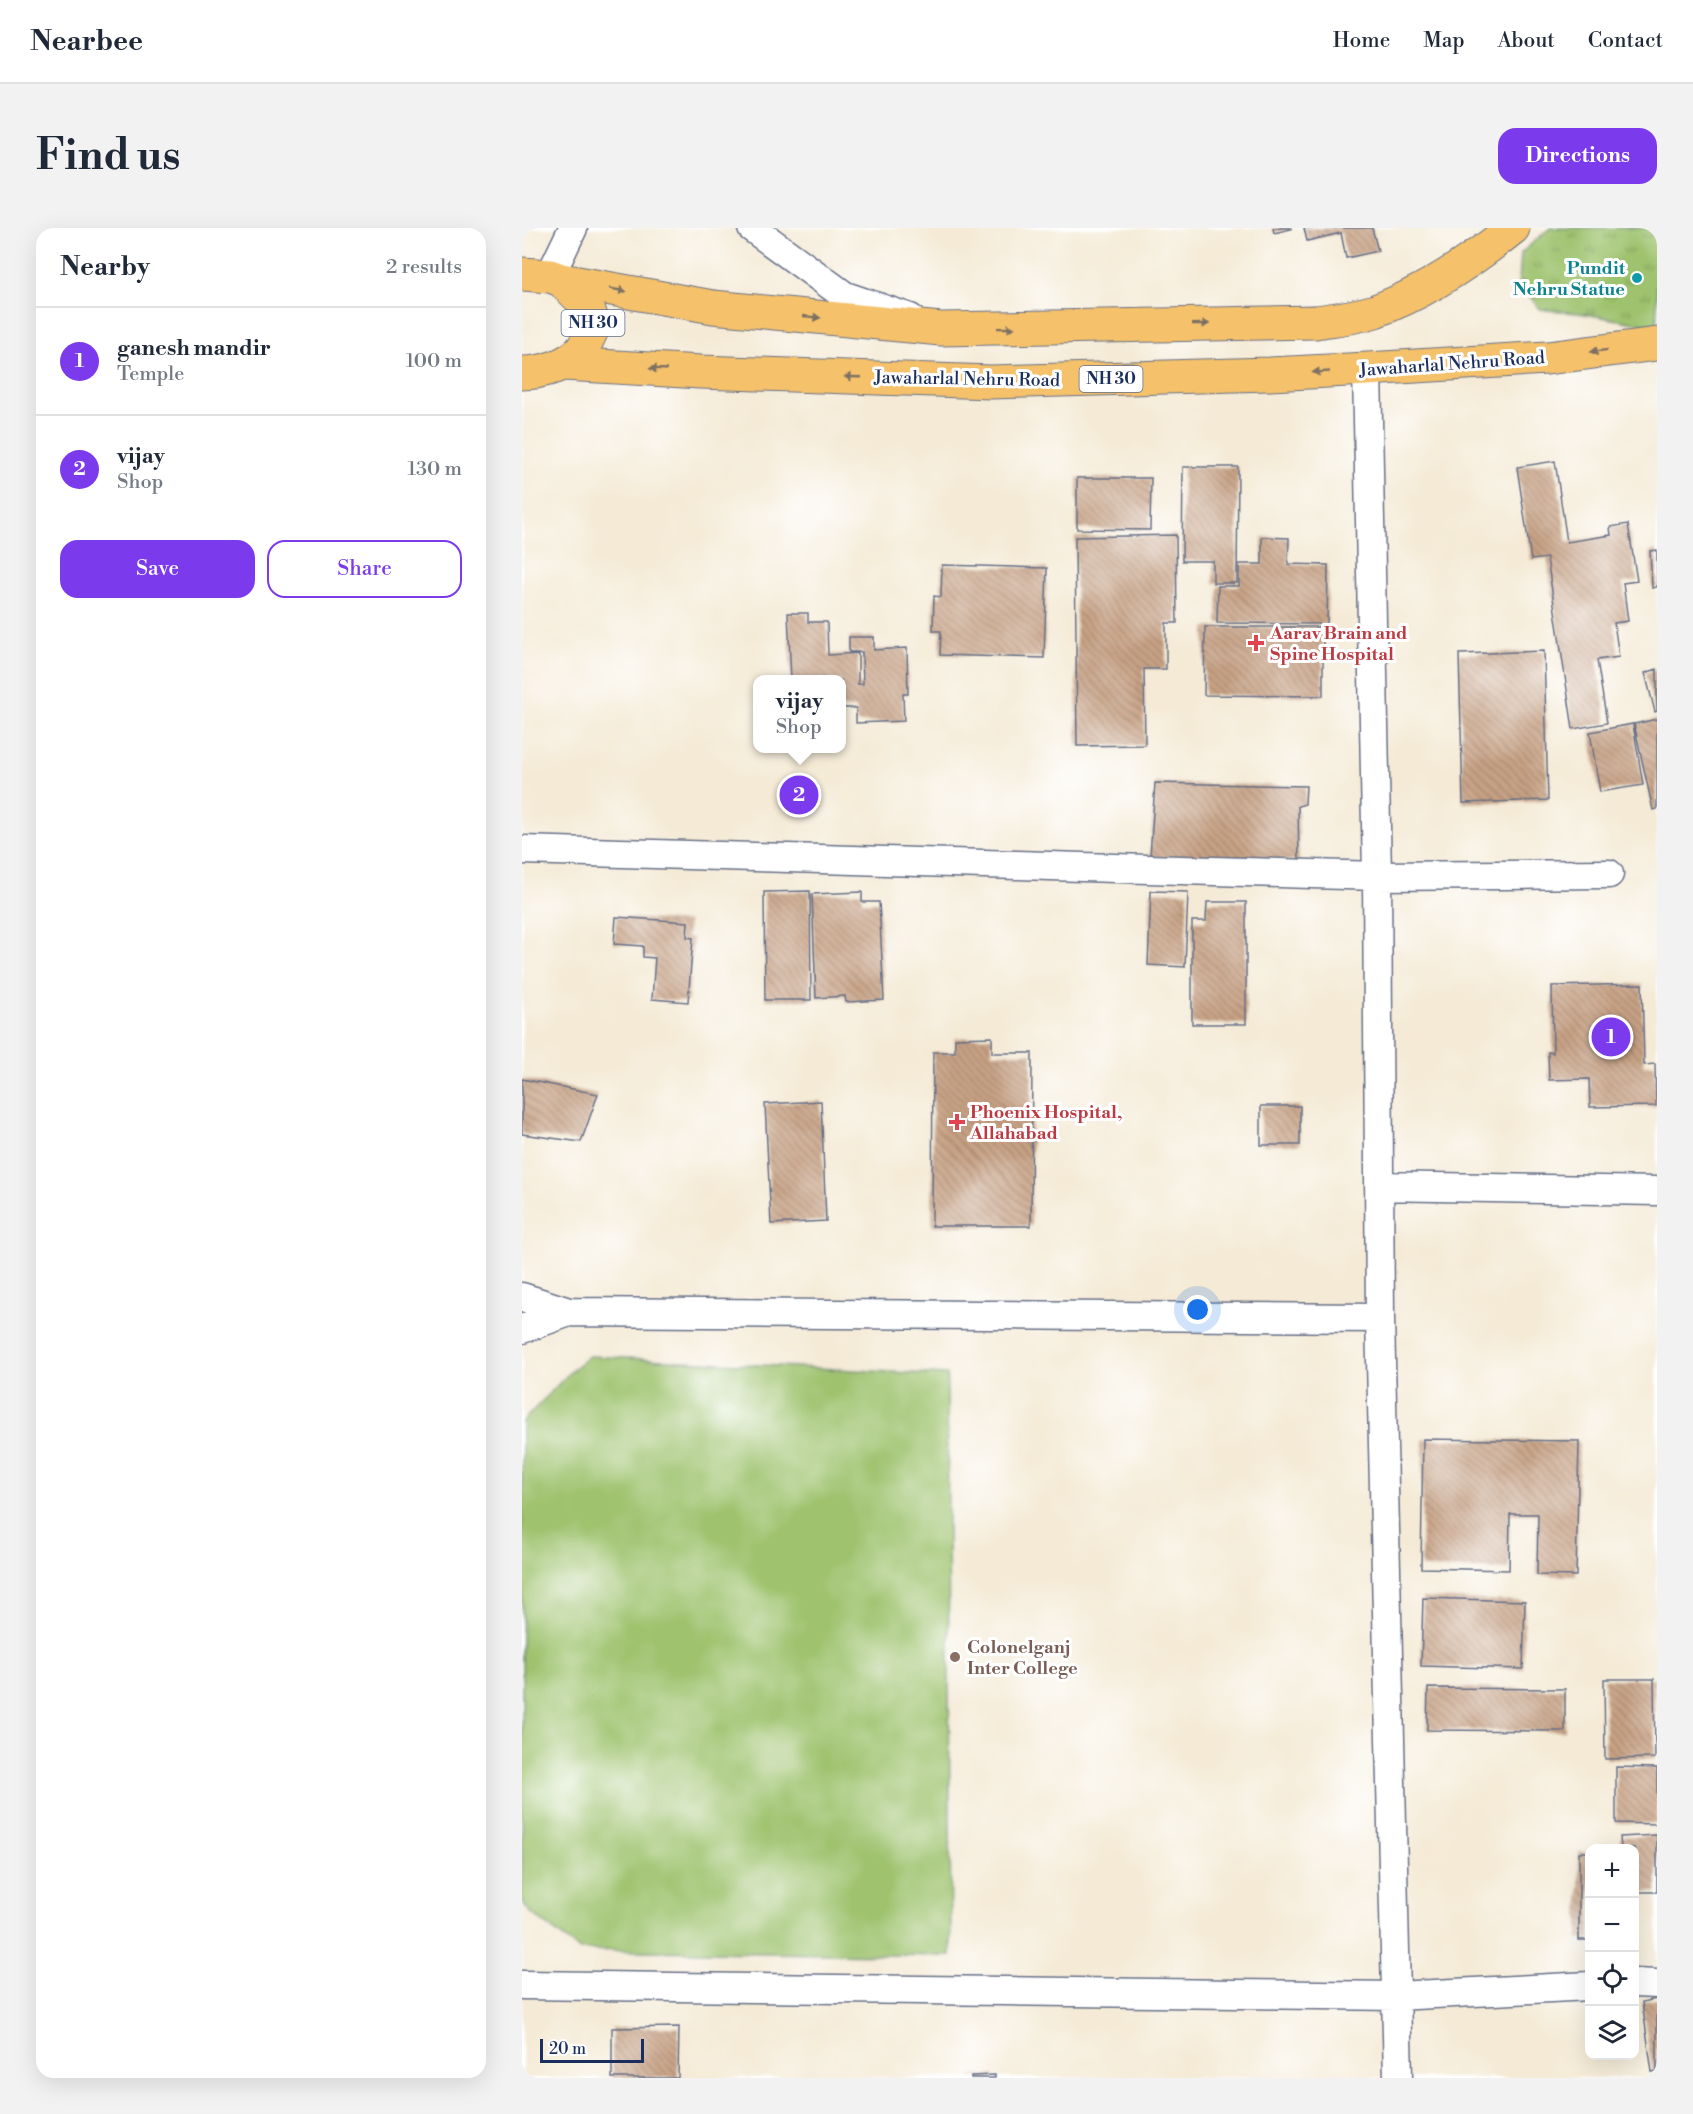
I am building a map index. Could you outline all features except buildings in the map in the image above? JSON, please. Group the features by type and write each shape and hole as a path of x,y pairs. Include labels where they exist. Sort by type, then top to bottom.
{"highway":[{"name":"NH 30","path":"544,277 713,307 941,329 1316,322 1374,311 1419,290 1478,255 1513,228"},
{"name":"Jawaharlal Nehru Road","path":"544,277 587,305 594,326 582,349 564,364"},
{"name":"Jawaharlal Nehru Road","path":"522,373 564,364 701,372 991,382 1367,369 1547,358 1657,344"}],"street":[{"path":"544,277 573,228"},
{"path":"752,228 845,296 941,329"},
{"path":"1367,369 1377,876 1380,1318 1398,2078"},
{"path":"522,850 1377,876 1609,874"},
{"path":"1379,1186 1657,1191"},
{"path":"522,1297 569,1312 1380,1318"},
{"path":"522,1329 569,1312"},
{"path":"1639,1983 1657,1984"},
{"path":"522,1985 1395,1996 1585,1986"}],"green space":[{"path":"1550,228 1657,228 1657,327 1586,314 1540,309 1519,283 1521,253"},
{"path":"589,1356 947,1375 951,1956 580,1950 531,1913 522,1903 522,1422 574,1368"}],"place":[{"name":"Pundit Nehru Statue","path":"1637,278"},
{"name":"Aarav Brain and Spine Hospital","path":"1256,643"},
{"name":"vijay","path":"799,795"},
{"name":"ganesh mandir","path":"1611,1037"},
{"name":"Phoenix Hospital, Allahabad","path":"957,1122"},
{"name":"Colonelganj Inter College","path":"955,1657"}]}
